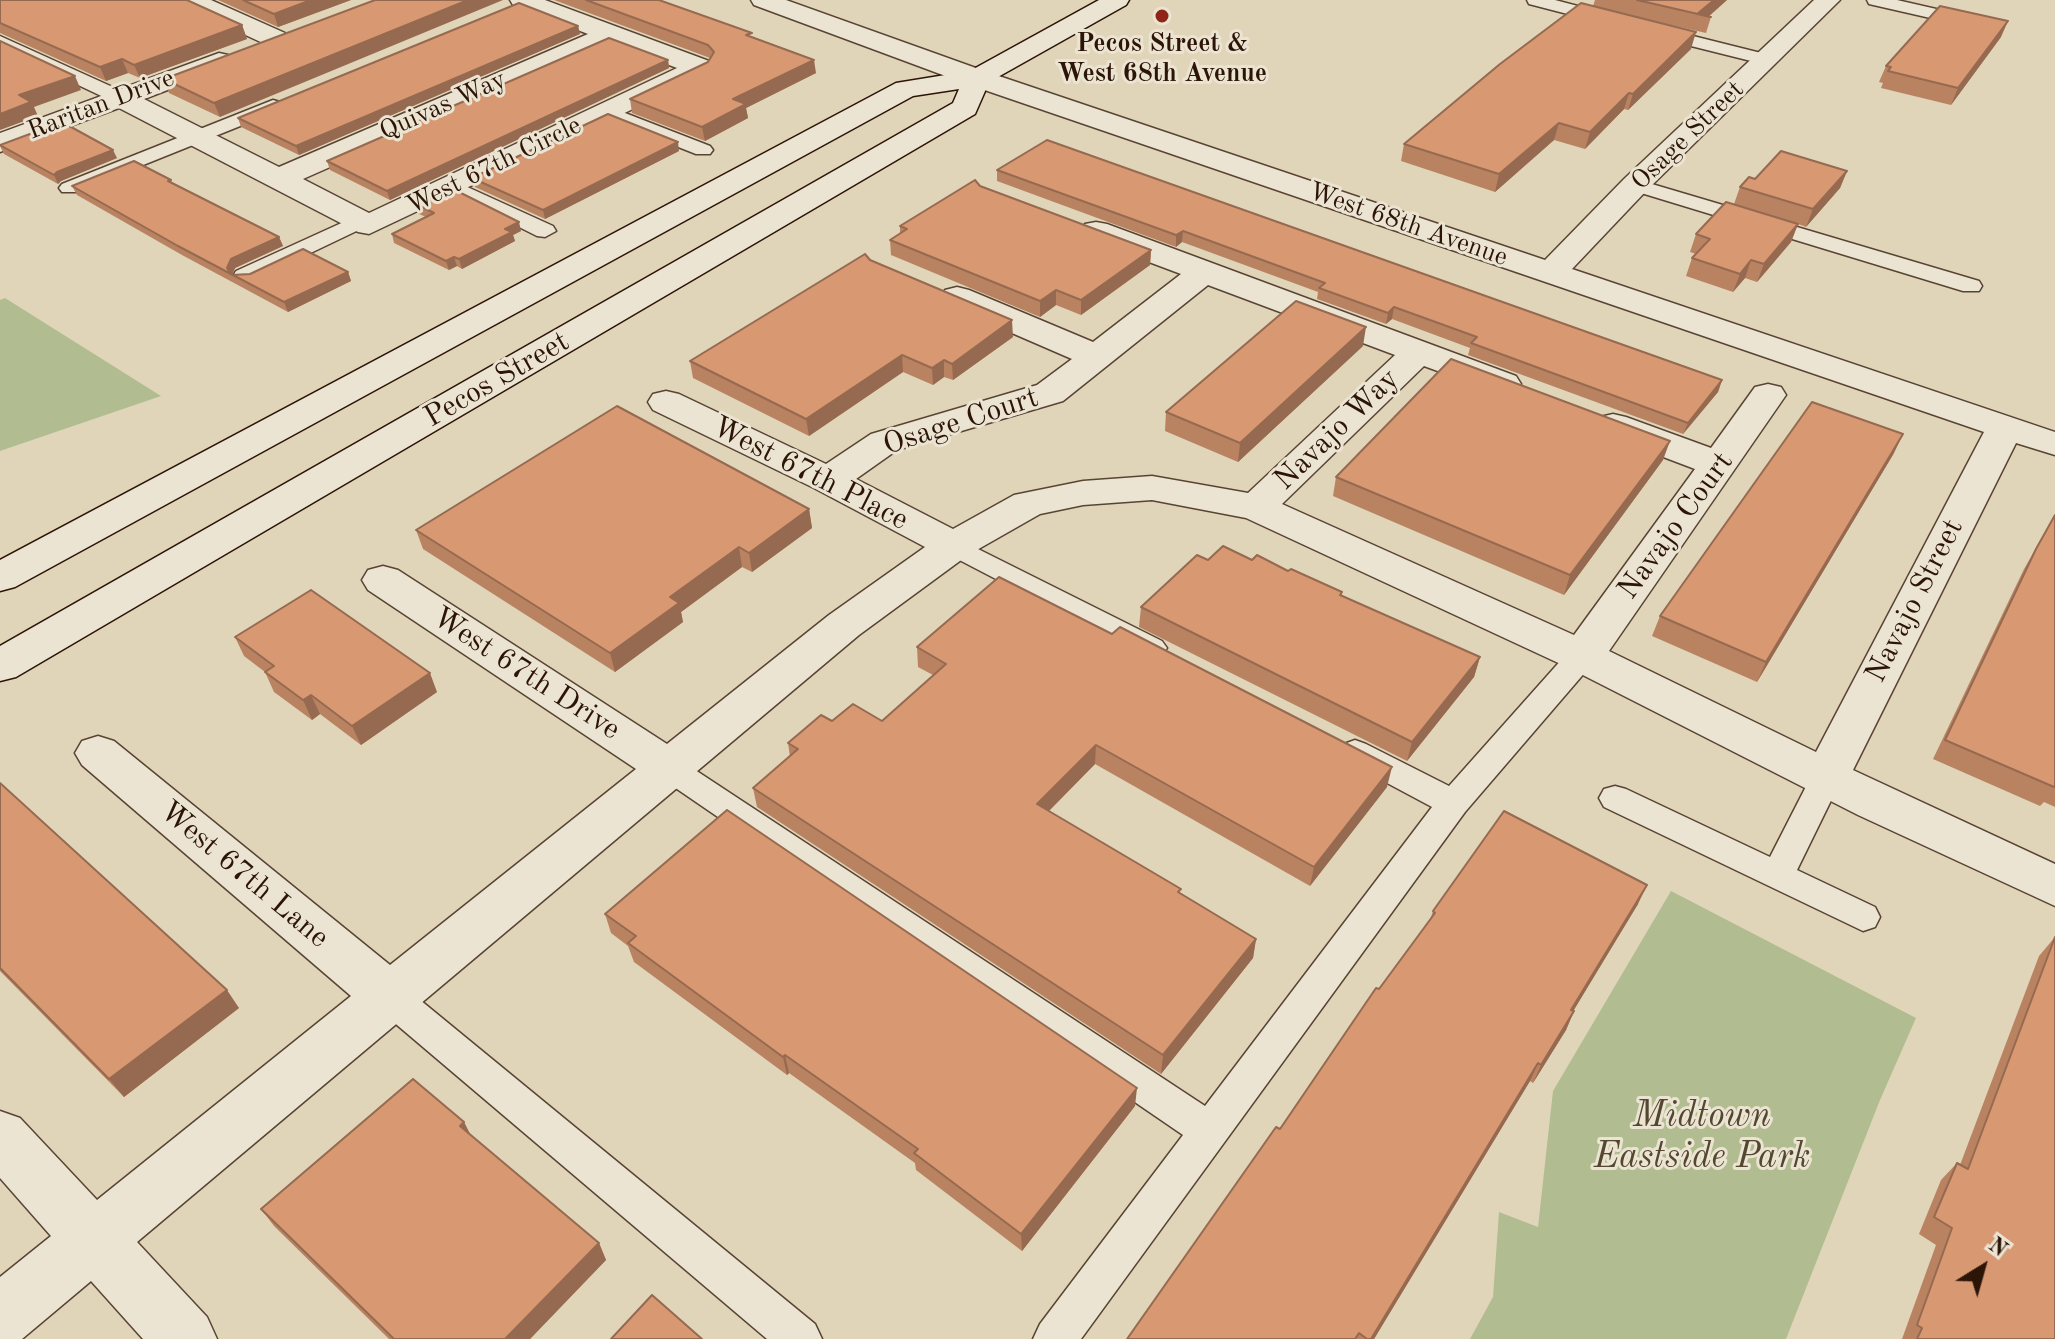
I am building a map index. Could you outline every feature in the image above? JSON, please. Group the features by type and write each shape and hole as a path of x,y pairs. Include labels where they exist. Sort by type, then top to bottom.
{"street":[{"path":"191,0 276,39"},
{"name":"West 68th Avenue","path":"763,0 977,78 2055,444"},
{"name":"Pecos Street","path":"0,577 906,89 977,78 1117,0"},
{"name":"Osage Street","path":"1550,273 1635,185 1828,0"},
{"name":"West 67th Circle","path":"359,221 369,225 700,67 521,3"},
{"name":"Raritan Drive","path":"0,143 303,29"},
{"name":"Quivas Way","path":"278,179 609,34"},
{"name":"Pecos Street","path":"0,666 965,108 977,78"},
{"path":"121,98 359,221"},
{"path":"1063,219 1533,395"},
{"name":"Osage Court","path":"828,480 884,442 1050,393 1205,271"},
{"path":"925,284 1095,356"},
{"name":"Navajo Way","path":"1256,507 1419,352"},
{"name":"Navajo Court","path":"1582,656 1768,395"},
{"name":"West 67th Place","path":"666,402 828,480 954,546"},
{"path":"1576,411 1720,465"},
{"name":"Navajo Street","path":"1827,776 2005,427"},
{"path":"0,1317 844,625 954,546 1028,504 1083,493 1152,488 1256,507 1582,656 2055,886"},
{"name":"West 67th Drive","path":"383,580 669,768"},
{"name":"West 67th Lane","path":"98,753 390,997"},
{"path":"0,1137 185,1339"},
{"path":"0,1332 6,1339"}],"lane":[{"path":"1535,0 1767,60"},
{"path":"1875,0 1999,29"},
{"path":"0,41 9,53 121,98"},
{"path":"69,188 297,96"},
{"path":"607,112 703,150"},
{"path":"1635,185 1971,286"},
{"path":"452,186 545,231"},
{"path":"244,276 359,221"},
{"path":"954,546 1176,660"},
{"path":"1055,1339 1453,803 1582,656"},
{"path":"1328,739 1453,803"},
{"path":"669,768 1210,1131"},
{"path":"1777,876 1827,776"},
{"path":"1615,798 1863,917"},
{"path":"390,997 800,1339"}],"green space":[{"path":"5,298 161,396 0,451 0,300"},
{"name":"Midtown Eastside Park","path":"1671,891 1916,1018 1880,1100 1786,1339 1470,1339 1493,1297 1499,1212 1538,1227 1553,1091"}],"building":[{"path":"0,0 187,0 242,25 134,65 122,59 100,67 0,23"},
{"path":"243,0 311,0 274,14"},
{"path":"375,0 468,0 214,103 164,79"},
{"path":"586,0 659,0 752,33 746,35 814,60 733,99 746,104 702,127 630,99 708,62 714,52 708,45"},
{"path":"1637,0 1714,0 1697,14"},
{"path":"519,3 578,26 296,146 238,118"},
{"path":"1581,3 1696,32 1590,132 1559,123 1499,174 1404,144 1500,64"},
{"path":"1940,6 2008,21 1958,88 1888,71 1891,67 1886,66"},
{"path":"609,38 668,60 387,191 327,161"},
{"path":"0,41 75,76 19,95 31,102 0,114"},
{"path":"608,114 678,142 543,210 472,178"},
{"path":"62,122 113,150 54,175 0,145"},
{"path":"1047,140 1722,380 1688,423 1471,343 1477,337 1394,307 1388,313 1319,288 1325,283 1183,231 1176,235 997,170"},
{"path":"1781,151 1847,171 1813,209 1740,187 1749,177 1755,179"},
{"path":"134,161 279,237 231,259 227,268 231,274 72,186"},
{"path":"975,180 980,186 1151,250 1081,300 1056,290 1040,301 890,240 907,229 900,226"},
{"path":"451,188 519,222 505,229 512,232 459,259 454,257 446,261 392,234 434,213 416,204"},
{"path":"1726,202 1798,224 1764,264 1751,260 1740,274 1692,258 1710,239 1696,234"},
{"path":"303,249 348,272 284,302 233,275 250,274"},
{"path":"865,254 870,260 1012,320 952,364 944,360 932,368 902,355 806,419 690,361"},
{"path":"1296,301 1366,327 1240,443 1166,412"},
{"path":"1451,359 1670,441 1570,575 1336,477"},
{"path":"1812,402 1903,434 1766,662 1660,616"},
{"path":"617,406 809,509 749,553 739,547 670,597 679,603 610,653 416,530"},
{"path":"2055,515 2055,786 2054,787 1945,740"},
{"path":"1223,546 1252,560 1257,555 1288,571 1291,569 1342,592 1340,595 1480,657 1412,742 1141,607 1197,555 1208,560"},
{"path":"999,577 1112,634 1120,627 1392,767 1314,867 1096,745 1037,804 1181,889 1178,892 1256,939 1163,1055 753,788 798,749 788,743 821,715 832,721 853,704 882,721 946,664 917,647"},
{"path":"311,590 430,673 352,726 311,695 303,700 265,672 274,666 235,637"},
{"path":"0,783 227,990 109,1079 0,968"},
{"path":"727,810 1137,1088 1021,1234 914,1153 918,1149 785,1055 783,1057 628,943 636,936 605,914"},
{"path":"1504,811 1647,885 1571,1010 1574,1011 1541,1065 1538,1063 1371,1339 1359,1333 1355,1339 1127,1339 1276,1127 1280,1129 1376,988 1379,989 1435,913 1433,911"},
{"path":"2055,937 2055,1339 1917,1339 1922,1328 1917,1325 1952,1228 1934,1217 1957,1163 1968,1169"},
{"path":"413,1079 464,1122 460,1126 599,1243 505,1339 394,1339 261,1209"},
{"path":"652,1295 702,1339 611,1339"}],"place":[{"name":"Pecos Street & West 68th Avenue","path":"1162,16"}]}
